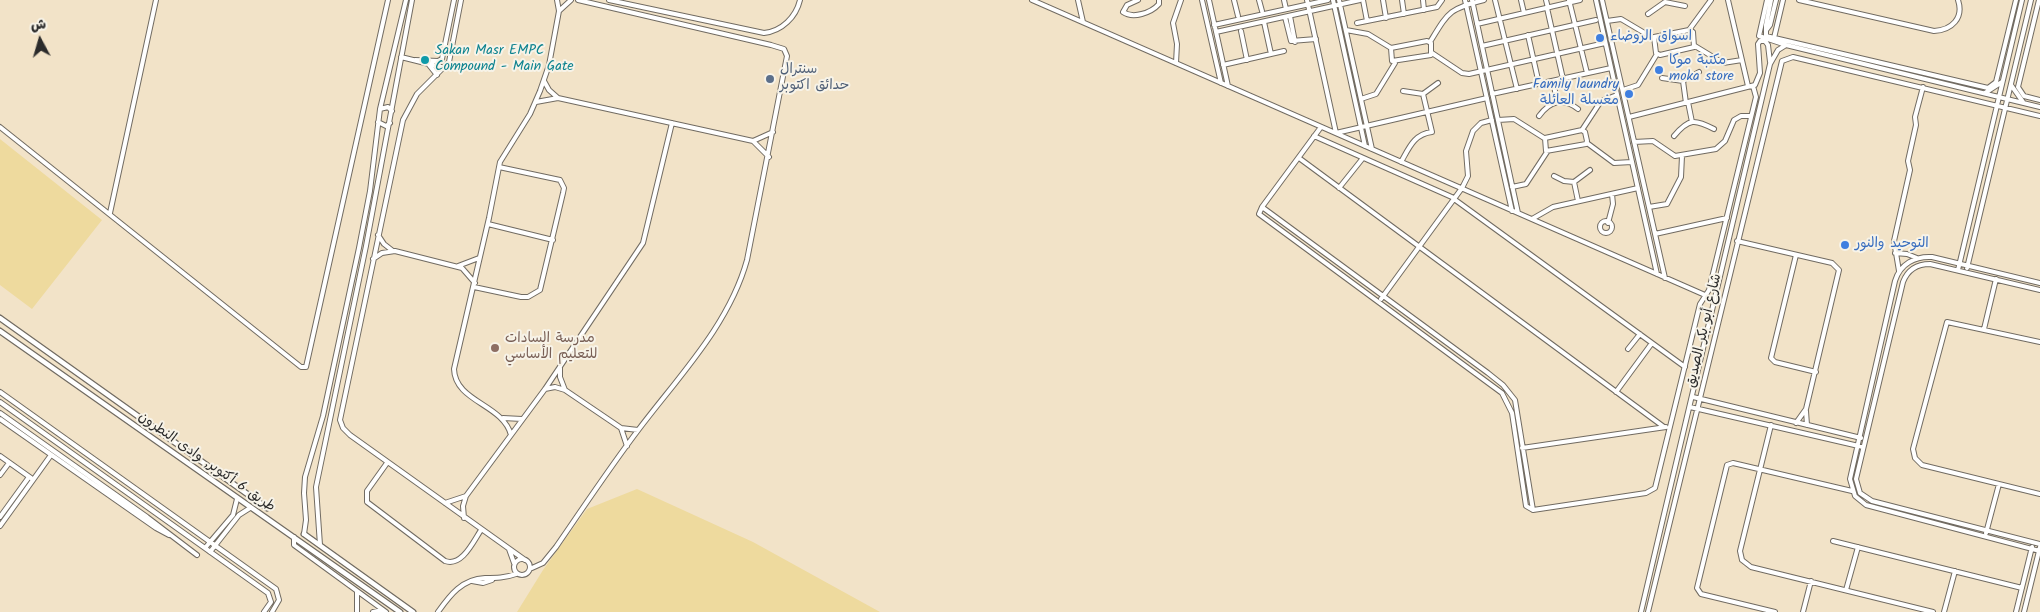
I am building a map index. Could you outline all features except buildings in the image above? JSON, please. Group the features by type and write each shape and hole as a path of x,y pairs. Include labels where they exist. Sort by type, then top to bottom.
{"street":[{"path":"110,213 156,0"},
{"path":"0,127 302,367 306,367 388,0"},
{"path":"406,0 380,109 370,191 359,248 323,416 305,477 306,520 304,534 413,612"},
{"path":"320,546 316,487 390,123 400,57 412,0"},
{"path":"415,60 438,61 442,59 454,0"},
{"path":"461,0 450,59 445,68 417,94 405,114 340,416 342,426 347,433 525,560 532,568"},
{"path":"511,435 501,417 463,390 455,377 454,366 488,224 499,167 509,144 535,102 544,81 560,11 557,0"},
{"path":"560,11 571,0"},
{"path":"438,612 455,590 472,581 483,582 528,573 532,568 545,561 638,430 716,327 738,289 747,260 774,132 787,56 784,49 578,0"},
{"path":"609,0 764,33 772,32 791,19 797,11 800,0"},
{"path":"1032,0 1705,295"},
{"path":"1078,0 1083,22"},
{"path":"1138,0 1124,8 1125,14 1136,15 1150,11 1159,4 1159,0"},
{"path":"1176,63 1177,44 1173,24 1181,0"},
{"path":"1202,0 1221,83"},
{"path":"1209,0 1228,86"},
{"path":"1234,0 1238,16"},
{"path":"1259,0 1262,11"},
{"path":"1284,0 1286,10"},
{"path":"1214,25 1286,10 1307,2 1328,0"},
{"path":"1333,0 1365,146"},
{"path":"1216,32 1335,6 1340,2 1362,0 1367,21"},
{"path":"1383,0 1386,18"},
{"path":"1402,0 1404,14"},
{"path":"1423,0 1424,10"},
{"path":"1357,23 1439,6 1442,0"},
{"path":"1484,0 1465,2 1447,14 1430,42 1432,53 1462,73 1469,74 1605,43"},
{"path":"1496,0 1517,89"},
{"path":"1521,0 1524,13"},
{"path":"1546,0 1563,79"},
{"path":"1477,24 1569,1 1580,0"},
{"path":"1596,0 1657,274"},
{"path":"1602,0 1665,278"},
{"path":"1607,21 1621,19 1653,38 1689,30 1711,0"},
{"path":"1321,127 1259,211 1260,216 1502,392 1512,413 1526,506 1533,510 1652,492 1655,488 1700,304 1709,290 1756,97 1742,60 1728,0"},
{"path":"1767,0 1759,36 1832,57 2040,107"},
{"path":"1771,0 1766,35 1988,88 1996,82 2016,0"},
{"path":"1766,29 1770,26 1776,0"},
{"path":"1774,38 1783,0"},
{"path":"1799,0 1934,31 1946,29 1956,22 1960,11 1958,0"},
{"path":"1955,270 1959,263 2022,0"},
{"path":"1966,272 2031,0"},
{"path":"2039,0 2018,88 2024,96 2040,100"},
{"path":"1569,1 1587,74"},
{"path":"1648,14 1664,1 1685,6"},
{"path":"1307,2 1336,134"},
{"path":"1340,2 1372,149"},
{"path":"1465,2 1512,211"},
{"path":"1472,2 1518,213"},
{"path":"1204,10 1211,9"},
{"path":"1288,16 1289,38 1295,42 1316,39"},
{"path":"1482,46 1596,20"},
{"path":"1264,22 1272,54"},
{"path":"1602,31 1609,29"},
{"path":"1346,30 1368,34 1391,48 1427,40 1430,42"},
{"path":"1689,30 1693,32 1695,46"},
{"path":"1241,31 1247,60"},
{"path":"1528,35 1539,84"},
{"path":"1622,90 1638,85 1657,54 1653,38"},
{"path":"1628,117 1751,86 1759,79 1758,44 1760,41 1765,41 1768,46 1770,64"},
{"path":"1641,612 1770,64 1778,50 1786,45"},
{"path":"1657,54 1695,46 1723,63 1742,60"},
{"path":"1391,48 1392,61 1395,63"},
{"path":"1223,65 1284,51"},
{"path":"1361,98 1376,94 1395,63 1432,53"},
{"path":"1477,56 1484,54"},
{"path":"400,57 445,68"},
{"name":"شارع أبو بكر الصديق","path":"1648,612 1781,64 1786,58 1793,57 1830,65"},
{"path":"1832,57 1830,65 2040,116"},
{"path":"429,65 438,75"},
{"path":"1492,94 1611,68"},
{"path":"1349,72 1355,71"},
{"path":"1662,78 1683,81 1699,72"},
{"path":"1899,271 1895,253 1895,234 1910,170 1908,161 1916,125 1915,117 1924,80"},
{"path":"544,81 548,90 558,98"},
{"path":"1553,81 1557,101"},
{"path":"1683,81 1692,122"},
{"path":"1984,93 2002,82"},
{"path":"1403,91 1423,94 1438,83"},
{"path":"2011,84 2016,95 2025,103"},
{"path":"1401,162 1414,139 1425,132 1432,132 1423,94"},
{"path":"1498,120 1514,119 1544,138 1582,130 1601,101 1617,95"},
{"path":"535,102 545,98 558,98 753,141 769,157"},
{"path":"1336,134 1487,98"},
{"path":"1539,116 1547,106 1557,101 1568,102 1578,109"},
{"path":"380,109 388,107 392,110"},
{"path":"1994,113 2003,115"},
{"path":"1634,142 1653,141 1669,153 1682,156 1716,149 1725,141 1734,120 1741,116 1751,116"},
{"path":"1378,303 1462,188 1468,176 1466,151 1474,131 1481,123 1492,120"},
{"path":"378,122 382,126 390,123"},
{"path":"1674,136 1682,126 1692,122 1703,123 1714,129"},
{"path":"464,518 463,506 466,496 545,389 643,243 672,123"},
{"path":"1582,130 1585,132 1587,143 1614,163 1632,162"},
{"path":"753,141 774,132"},
{"path":"1314,136 1454,199 1685,367"},
{"path":"1544,138 1547,152"},
{"path":"1512,187 1526,184 1547,152 1587,143"},
{"path":"1985,153 1994,155"},
{"path":"1631,157 1637,156"},
{"path":"1649,208 1667,204 1681,177 1682,156"},
{"path":"1299,158 1664,427"},
{"path":"1339,188 1363,158"},
{"path":"373,259 382,253 395,252 455,266 467,272 474,285 521,297 535,295 543,284 564,188 563,184 555,179 499,167"},
{"path":"1554,176 1564,181 1574,182 1590,170"},
{"path":"1504,178 1510,176"},
{"path":"1574,182 1578,201"},
{"path":"1532,219 1545,210 1638,188"},
{"path":"1608,223 1614,204 1612,194"},
{"path":"1738,203 1746,205"},
{"path":"1262,207 1488,373 1510,392 1518,410 1533,510"},
{"path":"1655,234 1727,218"},
{"path":"1970,218 1978,220"},
{"path":"488,224 553,240"},
{"path":"378,235 384,244 395,252"},
{"path":"1737,241 1832,263 1839,270 1806,409 1796,423"},
{"path":"1895,253 1907,254 1917,258"},
{"path":"1796,254 1770,358 1775,362 1816,372"},
{"path":"1930,264 1932,257"},
{"path":"2040,283 1932,257 1917,258 1907,263 1899,271 1895,281 1850,473 1852,491 1860,502 1866,505 2031,549 2040,548"},
{"path":"455,266 468,264 480,258"},
{"path":"1954,262 1955,270"},
{"path":"1859,492 1856,479 1863,447 1903,284 1911,270 1920,265 1930,264 2040,290"},
{"path":"1973,274 1974,267"},
{"path":"1721,272 1729,274"},
{"path":"1984,329 1996,279"},
{"path":"1895,281 1903,284"},
{"name":"طريق 6 أكتوبر, وادى النطرون","path":"0,318 267,508"},
{"path":"2040,342 1953,322 1946,324 1914,454 1922,465 2040,494"},
{"path":"1884,328 1892,330"},
{"name":"طريق 6 أكتوبر, وادى النطرون","path":"0,331 400,612"},
{"path":"1628,349 1640,334"},
{"path":"1616,392 1652,343"},
{"path":"560,365 560,377 565,390"},
{"path":"1872,376 1880,378"},
{"path":"545,389 555,387 565,390 621,428 638,430"},
{"path":"0,392 276,589 280,598"},
{"path":"1868,394 1876,396"},
{"path":"1693,397 1748,412 1866,439"},
{"path":"0,402 268,593 271,598"},
{"path":"114,412 120,403"},
{"path":"12,410 17,404"},
{"path":"1690,406 1863,447"},
{"path":"1806,409 1809,434"},
{"path":"28,412 28,422"},
{"path":"1746,419 1748,412"},
{"path":"0,414 197,555"},
{"path":"501,417 522,419"},
{"path":"0,419 51,455 58,457"},
{"path":"1770,425 1740,556 1751,566 1933,612"},
{"path":"1518,449 1670,426"},
{"path":"621,428 627,446"},
{"path":"0,517 51,455"},
{"path":"0,456 31,478"},
{"path":"76,470 82,460"},
{"path":"387,462 367,490 367,502 445,561 453,562 460,559 481,530"},
{"path":"1775,612 1701,594 1696,586 1727,465 1731,462 1859,492 1872,502 2033,542 2040,548"},
{"path":"0,475 9,463"},
{"path":"82,474 92,466"},
{"path":"0,526 31,478"},
{"path":"1671,484 1678,485"},
{"path":"1985,537 1999,484"},
{"path":"444,504 466,496"},
{"path":"205,548 235,512 238,499"},
{"path":"210,552 239,516 250,508"},
{"path":"1664,512 1672,513"},
{"path":"1920,520 1922,515"},
{"path":"294,537 294,545 384,611"},
{"path":"1833,541 2022,588"},
{"path":"2016,612 2033,542"},
{"path":"1846,590 1858,547"},
{"path":"2024,612 2040,548"},
{"path":"509,549 514,564 513,570 516,574"},
{"path":"308,555 312,550"},
{"path":"514,564 517,561 525,560"},
{"path":"1944,612 1956,571"},
{"path":"1650,572 1657,574"},
{"path":"1804,612 1811,582"},
{"path":"374,594 378,587"},
{"path":"357,592 357,612"},
{"path":"2020,595 2028,596"},
{"path":"271,598 280,598"},
{"path":"264,612 271,598"},
{"path":"272,612 280,598"},
{"path":"1907,612 1908,606"},
{"path":"373,612 384,611"}],"sand":[{"path":"0,139 102,220 32,309 0,285"},
{"path":"637,489 753,542 880,612 517,612 543,570 587,509"}],"place":[{"name":"اسواق الروضاء","path":"1600,38"},
{"name":"Sakan Masr EMPC Compound - Main Gate","path":"425,60"},
{"name":"مكتبة موكا moka store","path":"1659,70"},
{"name":"سنترال حدائق اكتوبر","path":"770,79"},
{"name":"Family laundry مغسلة العائلة","path":"1629,94"},
{"name":"التوحيد والنور","path":"1845,245"},
{"name":"مدرسة السادات للتعليم الأساسي","path":"495,348"}]}
